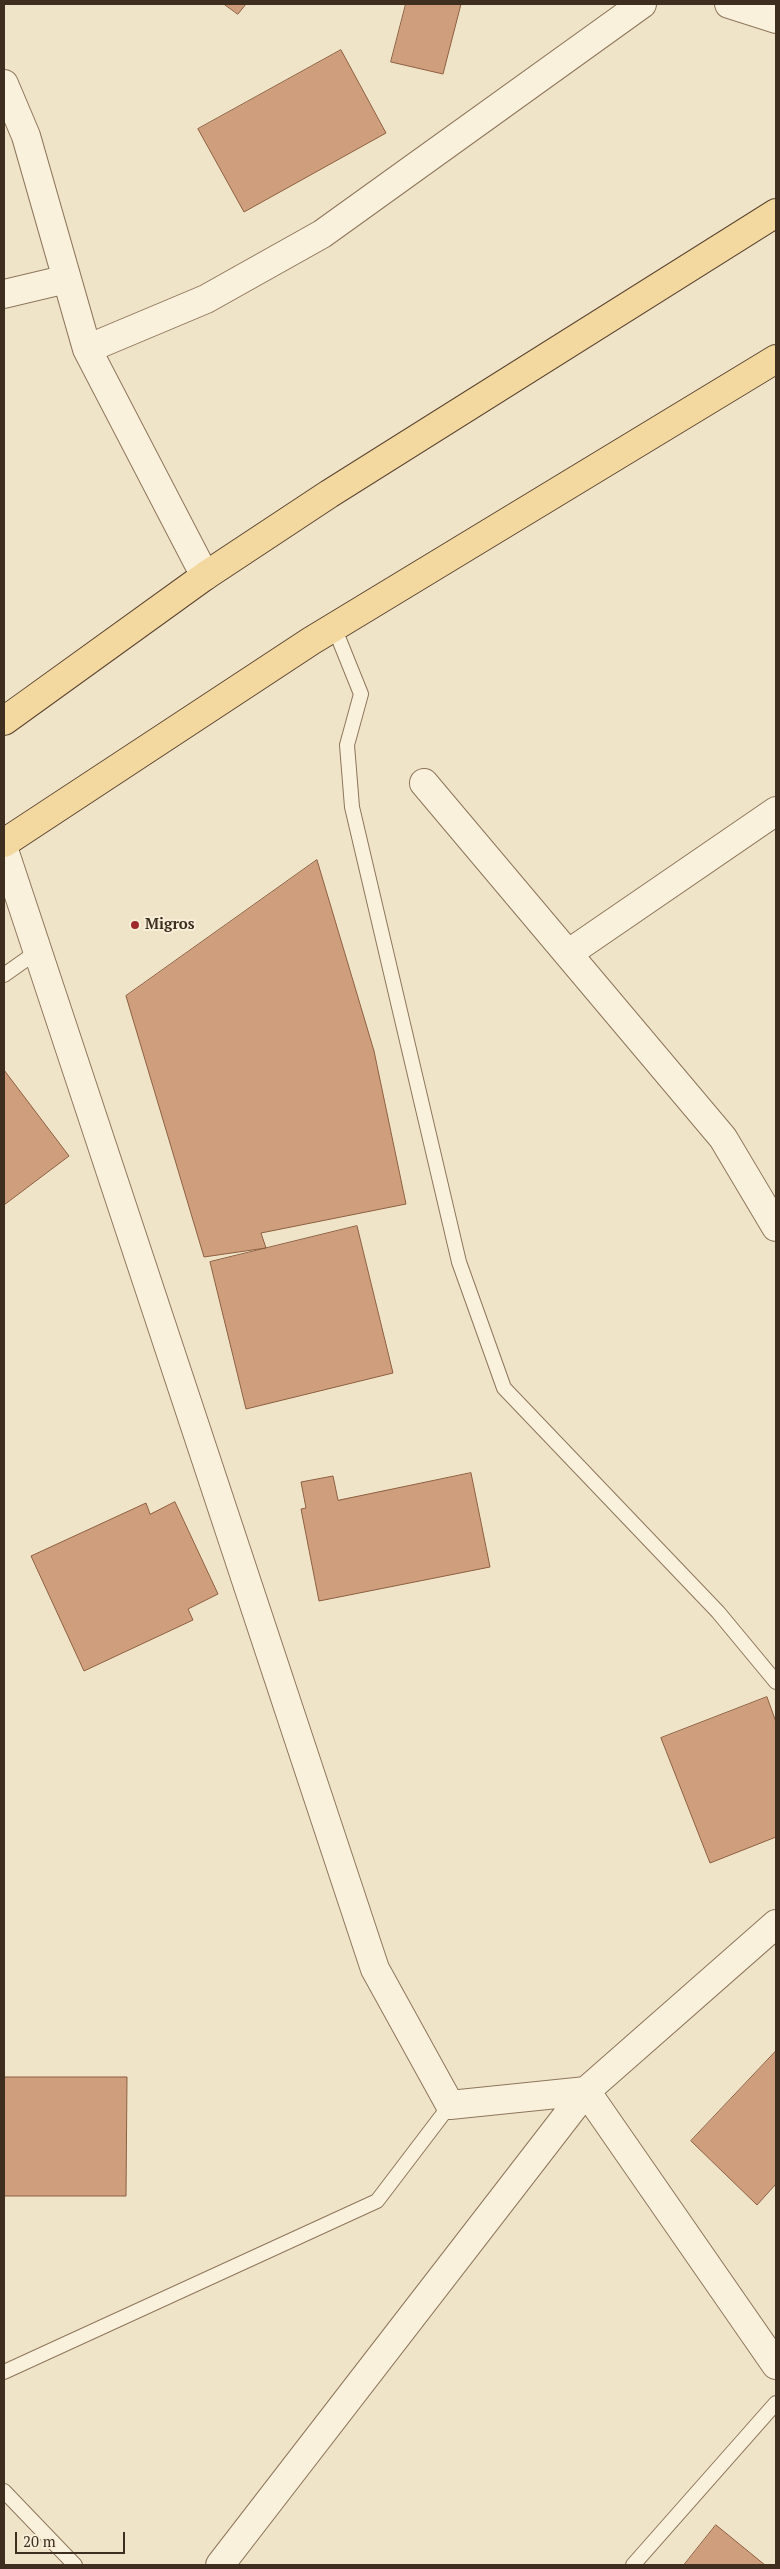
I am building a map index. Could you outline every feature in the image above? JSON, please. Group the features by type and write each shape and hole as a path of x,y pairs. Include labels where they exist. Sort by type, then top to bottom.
{"main road":[{"path":"4,721 205,576 338,489 776,212"},
{"path":"4,843 334,627 776,359"}],"street":[{"path":"87,349 206,299 322,234 642,4"},
{"path":"729,4 776,19"},
{"path":"4,84 26,136 87,349 205,576"},
{"path":"4,294 67,279"},
{"path":"424,783 723,1138 776,1227"},
{"path":"569,953 776,810"},
{"path":"4,850 376,1969 450,2105 586,2091"},
{"path":"220,2565 586,2091 776,1924"},
{"path":"586,2091 776,2365"}],"lane":[{"path":"334,627 361,694 347,744 352,807 459,1262 504,1388 718,1612 776,1682"},
{"path":"4,975 38,951"},
{"path":"4,2372 377,2201 450,2105"},
{"path":"633,2565 776,2402"},
{"path":"4,2491 76,2565"}],"building":[{"path":"224,4 246,4 238,14"},
{"path":"406,4 461,4 443,74 391,62"},
{"path":"341,50 386,133 244,212 198,129"},
{"path":"317,860 374,1051 406,1204 261,1233 266,1248 204,1257 126,996"},
{"path":"4,1070 69,1156 4,1205"},
{"path":"357,1226 393,1373 246,1409 210,1262"},
{"path":"471,1473 490,1567 319,1601 301,1509 306,1508 301,1482 333,1476 338,1500"},
{"path":"175,1502 218,1594 188,1609 193,1620 84,1671 31,1556 146,1503 150,1514"},
{"path":"767,1697 776,1722 776,1837 710,1863 661,1738"},
{"path":"776,2051 776,2184 757,2205 691,2141"},
{"path":"4,2077 127,2077 126,2196 4,2196"},
{"path":"716,2525 765,2565 684,2565"}],"place":[{"name":"Migros","path":"135,925"}]}
